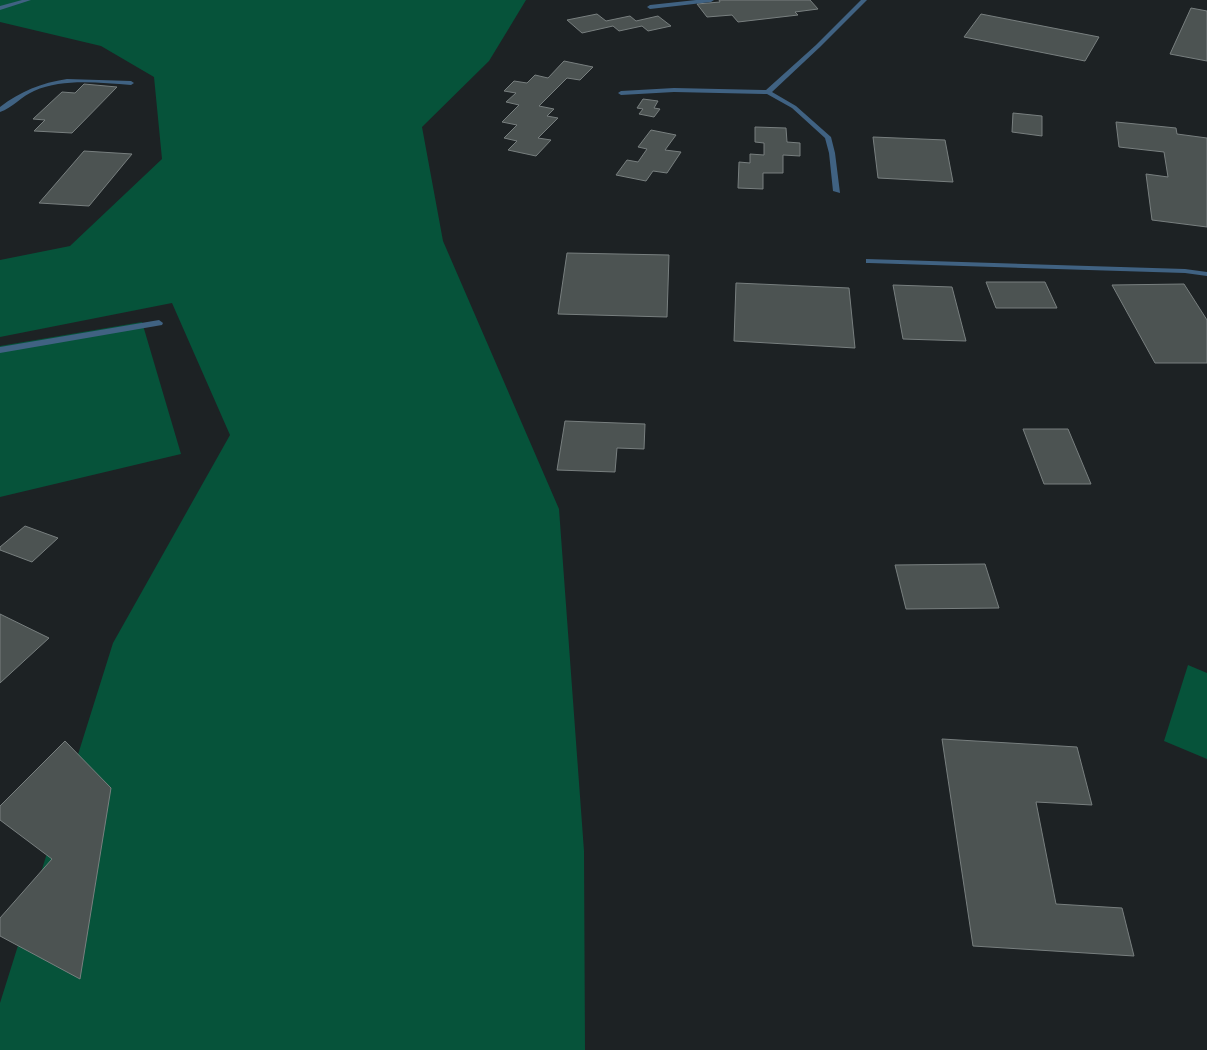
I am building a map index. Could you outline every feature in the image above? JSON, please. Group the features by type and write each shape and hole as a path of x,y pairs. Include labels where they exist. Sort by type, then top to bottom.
{"street":[{"path":"0,8 28,0"},
{"path":"650,7 711,0"},
{"path":"768,92 818,46 864,0"},
{"path":"0,110 20,95 32,89 47,85 71,82 131,83"},
{"path":"621,93 674,90 768,92 794,107 828,137 832,153 837,191"},
{"path":"869,261 1178,270 1207,274"},
{"path":"0,350 159,323"}],"green space":[{"path":"0,0 526,0 489,61 422,127 443,241 559,509 584,851 585,1050 0,1050 0,1003 113,643 230,435 172,303 0,337 0,260 70,246 162,159 154,77 101,46 0,22"},
{"path":"142,322 181,454 0,497 0,346"},
{"path":"1188,665 1207,673 1207,759 1164,741"}],"building":[{"path":"719,0 810,0 818,9 795,12 798,15 738,22 732,15 707,17 697,4 720,2"},
{"path":"1191,8 1207,11 1207,61 1170,54"},
{"path":"597,14 606,21 630,16 636,21 658,16 671,26 648,31 642,26 619,31 613,26 582,33 567,20"},
{"path":"981,14 1099,37 1085,61 964,37"},
{"path":"564,61 593,67 580,80 567,78 539,106 554,109 547,116 558,118 538,138 551,140 536,156 508,150 517,141 504,138 517,125 502,122 519,105 506,102 516,93 504,91 514,81 527,83 535,75 548,78"},
{"path":"84,84 117,87 72,133 34,131 45,120 33,119 62,92 75,93"},
{"path":"643,99 658,101 654,108 660,109 654,117 639,114 643,109 637,108"},
{"path":"1013,113 1042,116 1042,136 1012,132"},
{"path":"1116,122 1176,128 1177,134 1207,138 1207,227 1152,220 1146,174 1168,177 1164,152 1119,147"},
{"path":"755,127 786,128 787,142 800,143 800,156 783,155 783,173 763,173 763,189 738,188 739,162 750,163 750,154 764,155 764,143 755,142"},
{"path":"651,130 676,135 665,150 681,152 667,173 653,171 646,181 616,175 627,160 638,162 647,149 638,147"},
{"path":"873,137 945,140 953,182 878,178"},
{"path":"84,151 132,154 89,206 39,203"},
{"path":"567,253 669,255 667,317 558,314"},
{"path":"986,282 1045,282 1057,308 996,308"},
{"path":"736,283 849,288 855,348 734,341"},
{"path":"1184,284 1207,320 1207,363 1155,363 1112,285"},
{"path":"893,285 952,287 966,341 903,339"},
{"path":"565,421 645,424 644,449 617,448 615,472 557,470"},
{"path":"1023,429 1068,429 1091,484 1044,484"},
{"path":"25,526 58,538 32,562 0,550 0,547"},
{"path":"985,564 999,608 906,609 895,565"},
{"path":"0,614 49,638 0,683"},
{"path":"942,739 1077,747 1092,805 1036,802 1056,904 1122,908 1134,956 973,946"},
{"path":"65,741 111,788 80,979 0,936 0,918 52,859 0,820 0,806"}]}
